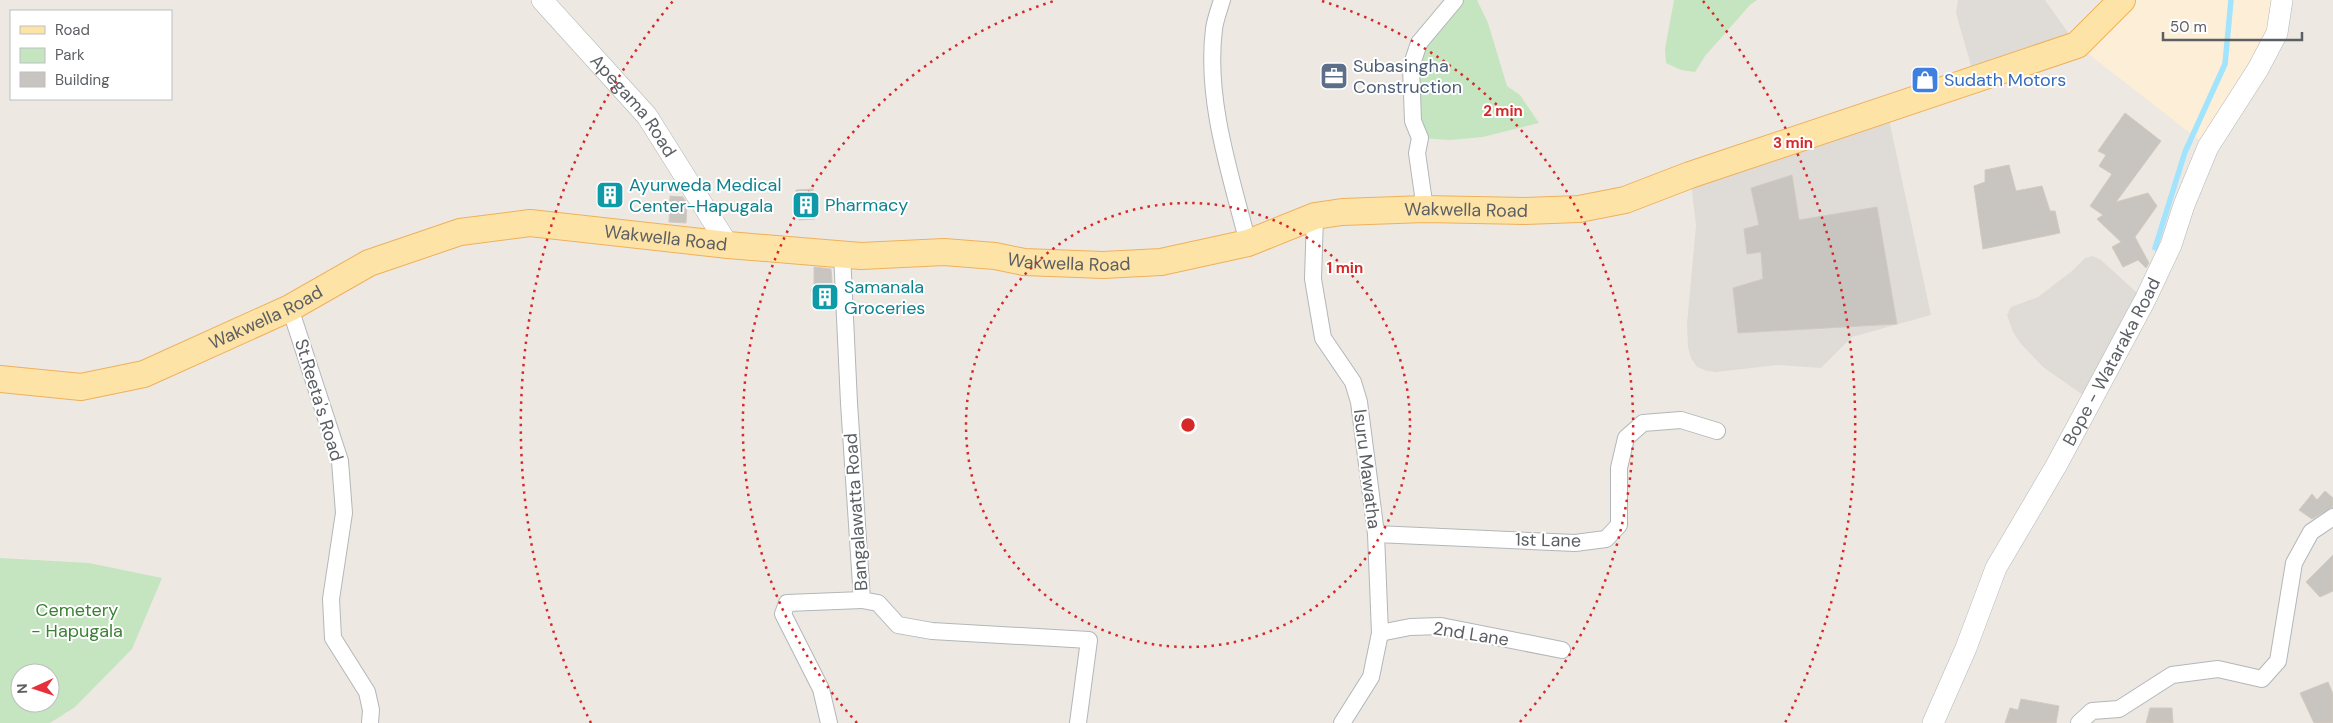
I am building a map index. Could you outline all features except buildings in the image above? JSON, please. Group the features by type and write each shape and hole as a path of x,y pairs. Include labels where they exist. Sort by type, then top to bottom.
{"main road":[{"name":"Wakwella Road","path":"0,379 81,387 144,374 290,308 369,263 469,231 530,223 728,245 861,256 944,252 994,256 1024,262 1103,265 1161,262 1248,244 1315,216 1342,212 1425,209 1525,211 1579,208 1625,200 1690,175 2077,45 2122,0"}],"street":[{"name":"Apegama Road","path":"542,0 647,116 728,245"},
{"path":"1222,0 1214,29 1213,66 1219,122 1248,244"},
{"path":"1425,209 1417,153 1420,138 1413,121 1411,67 1419,44 1456,0"},
{"name":"Bope - Wataraka Road","path":"1933,723 1966,648 1996,568 2056,466 2144,300 2171,245 2184,205 2208,147 2258,69 2277,33 2282,0"},
{"name":"Isuru Mawatha","path":"1315,216 1313,280 1323,338 1353,382 1359,402 1376,534 1380,633 1371,677 1342,723"},
{"name":"Bangalawatta Road","path":"842,253 849,403 862,600 878,603 898,625 932,631 1088,640 1078,723"},
{"name":"St.Reeta's Road","path":"290,308 340,461 344,513 331,599 334,638 367,692 371,710 370,723"},
{"name":"1st Lane","path":"1376,534 1575,543 1606,539 1619,525 1619,468 1626,438 1643,423 1681,420 1716,432"},
{"path":"2079,723 2092,711 2119,709 2172,675 2218,669 2262,679 2278,661 2294,563 2311,532 2333,517"},
{"path":"830,723 821,689 782,614 787,603 862,600"},
{"name":"2nd Lane","path":"1380,633 1410,626 1440,626 1562,650"}],"shaded area":[{"name":"Sudath Motors","path":"1958,0 2045,0 2077,45 1975,80 1956,13"},
{"path":"2122,0 2282,0 2281,12 2208,147 2077,45"},
{"path":"1887,110 1931,315 1852,337 1821,368 1778,365 1716,372 1697,367 1691,358 1688,347 1687,324 1696,225 1690,175"},
{"path":"2093,256 2101,260 2145,300 2090,400 2043,367 2021,344 2013,332 2007,315 2011,307 2038,297 2072,271 2085,258"}],"green space":[{"path":"1455,0 1477,0 1488,23 1507,86 1520,95 1539,123 1483,137 1450,140 1420,138 1419,43"},
{"path":"1674,0 1757,0 1750,5 1705,56 1695,72 1681,70 1666,63 1665,49"},
{"name":"Cemetery - Hapugala","path":"0,558 89,563 162,578 132,649 75,707 50,723 0,723"}],"waterway":[{"path":"2155,248 2185,152 2225,64 2231,0"}],"place":[{"name":"Subasingha Construction","path":"1334,76"},
{"name":"Sudath Motors","path":"1925,80"},
{"name":"Ayurweda Medical Center-Hapugala","path":"610,195"},
{"name":"Pharmacy","path":"806,205"},
{"name":"Samanala Groceries","path":"825,297"}]}
